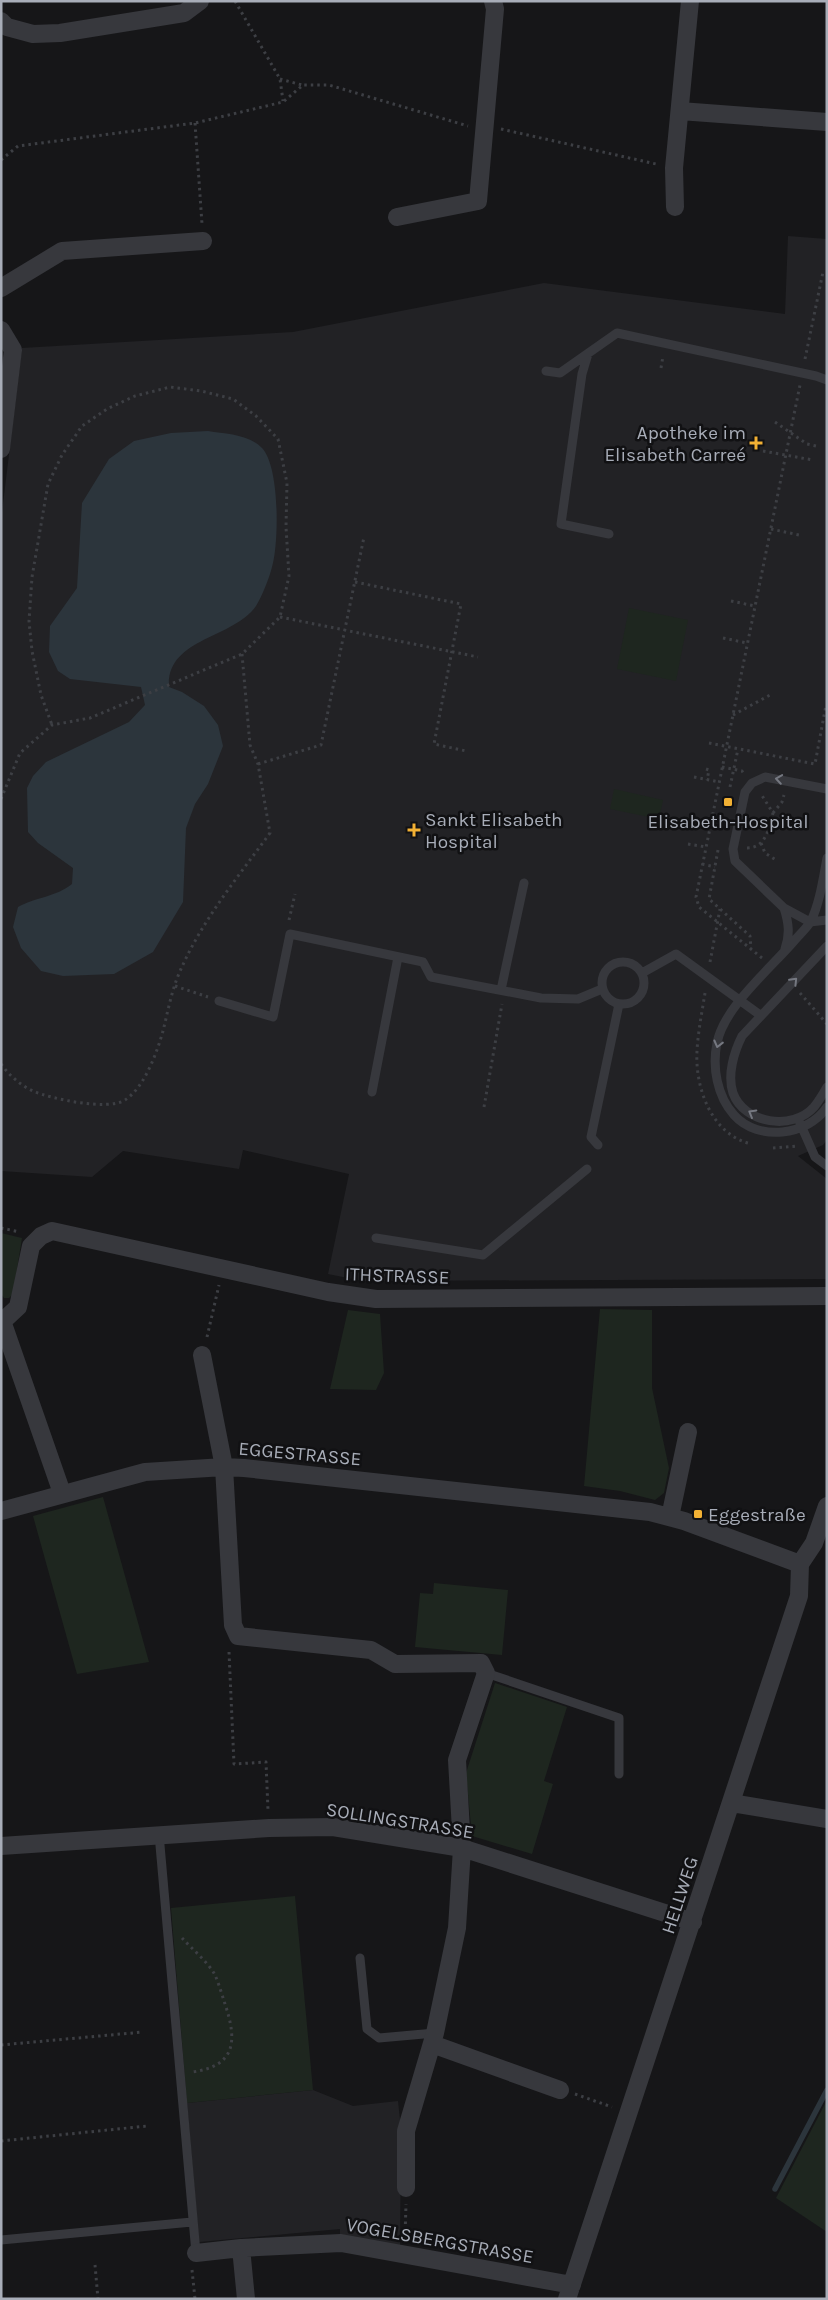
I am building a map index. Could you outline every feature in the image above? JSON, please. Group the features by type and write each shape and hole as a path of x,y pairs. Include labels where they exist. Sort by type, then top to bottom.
{"street":[{"path":"3,27 33,34 60,33 184,13 200,1"},
{"path":"397,217 478,201 495,9 493,1"},
{"path":"675,207 674,168 690,1"},
{"path":"680,111 827,122"},
{"path":"1,288 62,250 203,241"},
{"path":"1,330 13,350 1,449"},
{"name":"ITHSTRASSE","path":"2,1319 18,1307 31,1246 41,1236 52,1230 328,1292 376,1298 827,1296"},
{"path":"2,1319 62,1494"},
{"name":"EGGESTRASSE","path":"202,1355 224,1467"},
{"path":"670,1517 688,1432"},
{"path":"224,1467 233,1625 238,1636 371,1650 395,1664 481,1663 486,1673 457,1760 462,1848 458,1928 434,2039 406,2131 406,2188"},
{"name":"EGGESTRASSE","path":"1,1511 145,1472 224,1467 568,1501 650,1512 670,1517 800,1564"},
{"path":"800,1564 814,1543 827,1506"},
{"name":"HELLWEG","path":"570,2292 799,1596 800,1564"},
{"path":"732,1803 827,1819"},
{"name":"SOLLINGSTRASSE","path":"1,1846 159,1834 268,1828 333,1827 462,1848 693,1922"},
{"path":"434,2039 560,2090"},
{"name":"VOGELSBERGSTRASSE","path":"196,2253 241,2248 341,2243 570,2292"},
{"path":"241,2248 246,2299"}],"lane":[{"path":"546,371 560,373 617,333 802,372 827,380"},
{"path":"588,354 582,374 561,524 609,534"},
{"path":"827,789 765,777 752,783 745,792 733,849 735,861 784,908 810,922 827,920"},
{"path":"827,858 818,899 810,922 740,1001 726,1021 717,1041 714,1068 723,1097 733,1114 742,1122 763,1130 784,1133 802,1128 821,1115 827,1107"},
{"path":"503,990 524,883"},
{"path":"784,908 789,925 789,937 785,952"},
{"path":"219,1001 273,1017 290,934 424,962 431,977 541,998 578,999 602,989"},
{"path":"827,946 742,1036 732,1068 733,1092 740,1105 747,1112 765,1120 783,1122 798,1118 813,1108 827,1088"},
{"path":"642,973 676,954 760,1015"},
{"path":"372,1092 398,956"},
{"path":"625,962 632,964 642,973 644,985 640,996 630,1003 619,1004 608,999 602,989 603,975 612,965 625,962"},
{"path":"598,1145 591,1137 619,1004"},
{"path":"798,1118 815,1157 827,1166"},
{"path":"376,1238 483,1255 587,1169"},
{"path":"486,1673 619,1718 619,1774"},
{"path":"159,1834 196,2253"},
{"path":"360,1958 367,2029 379,2038 434,2039"},
{"path":"1,2240 192,2222"}],"path":[{"path":"235,1 280,79 283,102"},
{"path":"280,79 302,85 329,85 469,127 484,125 674,168"},
{"path":"1,160 18,146 194,123 283,102 302,85"},
{"path":"194,123 203,241"},
{"path":"702,864 715,867 708,899 750,936 752,949 699,906 696,897 702,864 748,643 770,529 823,272"},
{"path":"1,799 20,753 52,725 90,718 242,654 280,616 289,576 286,527 287,483 278,439 256,416 233,399 201,391 170,387 135,396 107,409 82,426 58,462 48,484 35,558 29,621 32,651 41,695 52,725"},
{"path":"775,422 807,444 816,446"},
{"path":"764,451 813,460"},
{"path":"770,529 800,535"},
{"path":"258,764 322,745 364,537"},
{"path":"355,582 461,604 434,744 466,751"},
{"path":"731,601 755,606"},
{"path":"280,616 478,657"},
{"path":"723,638 748,643"},
{"path":"1,1064 15,1079 33,1091 67,1100 102,1105 125,1100 140,1084 156,1055 180,970 207,919 270,833 258,764 250,745 242,654"},
{"path":"733,715 770,695"},
{"path":"709,743 815,764 826,705"},
{"path":"789,768 791,759"},
{"path":"722,767 739,771"},
{"path":"706,769 709,770 707,780"},
{"path":"694,777 719,782"},
{"path":"742,849 752,848 761,843 768,832 773,813 782,802 785,791"},
{"path":"761,794 773,813"},
{"path":"761,843 765,854 776,860"},
{"path":"688,844 706,847"},
{"path":"290,934 288,929 295,894"},
{"path":"710,963 720,909"},
{"path":"175,986 219,1001"},
{"path":"794,987 810,1002 827,1024"},
{"path":"484,1107 503,990"},
{"path":"202,1355 222,1269"},
{"path":"238,1636 229,1650 234,1764 266,1762 268,1828"},
{"path":"168,1935 179,1934 215,1974 232,2026 232,2042 227,2056 207,2070 180,2073"},
{"path":"1,2045 143,2032"},
{"path":"560,2090 629,2112"},
{"path":"1,2141 147,2126"},
{"path":"405,2256 406,2188"},
{"path":"195,2299 191,2261 196,2253"},
{"path":"95,2265 98,2299"}],"shaded area":[{"name":"Sankt Elisabeth Hospital","path":"788,236 827,239 827,1140 823,1145 798,1156 827,1179 827,1279 363,1281 328,1274 349,1174 243,1150 239,1169 123,1151 92,1177 1,1171 1,520 22,348 293,332 544,283 785,314"},
{"path":"208,431 244,437 262,448 268,458 272,471 277,524 271,572 256,606 246,617 232,626 189,649 178,658 171,671 169,687 182,692 204,706 218,725 223,746 208,784 195,804 186,828 183,902 153,952 114,974 63,976 41,971 21,948 13,927 18,907 59,892 72,884 73,868 38,843 28,832 27,788 33,776 46,762 129,722 145,705 141,687 70,679 58,671 49,652 50,626 77,588 82,503 109,459 134,441 171,433"},
{"path":"629,608 688,620 676,681 617,669"},
{"path":"614,789 663,800 659,819 610,809"},
{"path":"1,1233 22,1238 13,1294 9,1298 4,1298 1,1294"},
{"path":"600,1309 652,1310 652,1388 669,1468 664,1493 655,1500 620,1491 584,1486"},
{"path":"348,1310 380,1314 384,1373 376,1390 330,1389"},
{"path":"103,1497 149,1662 77,1674 33,1516"},
{"path":"434,1583 508,1590 502,1655 415,1647 420,1593 433,1594"},
{"path":"495,1683 567,1707 544,1781 553,1784 532,1854 472,1836 466,1773"},
{"path":"295,1896 313,2090 187,2103 171,1908"},
{"path":"313,2090 353,2106 398,2101 401,2129 400,2248 340,2237 340,2229 199,2242 187,2103"},
{"path":"827,2100 827,2232 776,2198"}],"waterway":[{"path":"775,2189 827,2090"}],"place":[{"name":"Apotheke im Elisabeth Carreé","path":"756,443"},
{"name":"Elisabeth-Hospital","path":"728,802"},
{"name":"Sankt Elisabeth Hospital","path":"414,830"},
{"name":"Eggestraße","path":"698,1514"}]}
